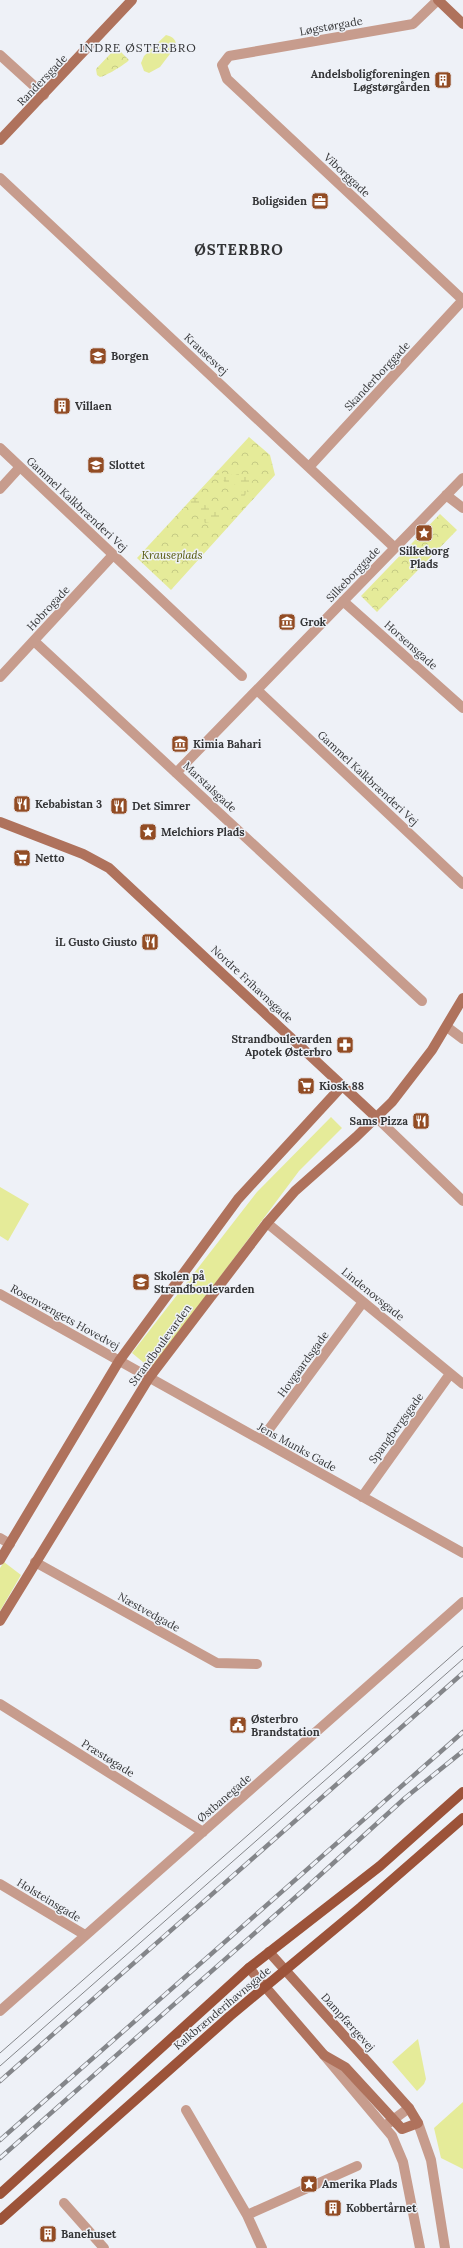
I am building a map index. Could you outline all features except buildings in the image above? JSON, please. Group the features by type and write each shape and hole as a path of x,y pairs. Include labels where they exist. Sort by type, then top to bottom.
{"main road":[{"name":"Kalkbrænderihavnsgade","path":"0,2194 249,1968 380,1866 463,1792"},
{"name":"Kalkbrænderihavnsgade","path":"0,2220 230,2016 266,1987 463,1818"}],"street":[{"name":"Randersgade","path":"0,140 132,0"},
{"path":"438,0 463,24"},
{"name":"Løgstørgade","path":"222,64 229,56 414,24 438,0"},
{"path":"0,55 44,95"},
{"name":"Viborggade","path":"222,64 227,79 463,300"},
{"name":"Krausesvej","path":"0,178 395,548"},
{"name":"Skanderborggade","path":"309,467 463,300"},
{"name":"Gammel Kalkbrænderi Vej","path":"0,448 242,676"},
{"path":"0,489 20,468"},
{"name":"Silkeborggade","path":"176,773 463,478"},
{"path":"446,495 463,508"},
{"name":"Hobrogade","path":"0,677 113,555"},
{"name":"Horsensgade","path":"343,601 463,708"},
{"name":"Marstalsgade","path":"34,641 422,1001"},
{"name":"Gammel Kalkbrænderi Vej","path":"256,690 463,884"},
{"name":"Nordre Frihavnsgade","path":"0,822 83,854 110,868 260,1006 463,1201"},
{"name":"Strandboulevarden","path":"0,1621 149,1378 267,1223 304,1182 377,1118 417,1071 447,1027 463,998"},
{"path":"447,1027 463,1039"},
{"name":"Strandboulevarden","path":"0,1560 119,1361 238,1199 342,1086"},
{"name":"Lindenovsgade","path":"267,1223 463,1384"},
{"name":"Rosenvængets Hovedvej","path":"0,1294 119,1361"},
{"name":"Hovgaardsgade","path":"261,1440 363,1302"},
{"name":"Jens Munks Gade","path":"119,1361 463,1553"},
{"name":"Spangbergsgade","path":"362,1497 450,1374"},
{"path":"0,1538 10,1544"},
{"name":"Næstvedgade","path":"35,1562 217,1663 257,1664"},
{"name":"Østbanegade","path":"0,2011 463,1602"},
{"name":"Præstøgade","path":"0,1704 203,1832"},
{"name":"Holsteinsgade","path":"0,1884 85,1935"},
{"name":"Dampfærgevej","path":"269,1952 409,2108 418,2123 431,2160 445,2248"},
{"path":"249,1968 392,2136 403,2162 420,2248"},
{"path":"324,2055 345,2067 402,2128 418,2123"},
{"path":"384,2126 409,2108"},
{"path":"186,2110 247,2215 262,2248"},
{"path":"247,2215 357,2166"},
{"path":"64,2203 104,2248"}],"green space":[{"path":"166,35 174,39 176,46 160,67 149,73 144,71 141,63 144,56"},
{"path":"113,51 120,51 129,60 115,70 100,77 97,75 96,69"},
{"name":"Krauseplads","path":"249,437 270,455 275,475 171,590 137,558"},
{"path":"218,470 226,476 231,474 232,477 237,474 242,474 247,478 254,478 243,499 241,496 242,485 239,483 226,487 223,479 214,475"},
{"path":"191,499 201,499 207,507 213,511 219,505 222,506 220,520 205,523 203,519 207,515 200,510 196,510 190,501"},
{"path":"440,514 457,530 377,612 361,596"},
{"path":"331,1117 342,1128 299,1171 155,1364 149,1367 132,1353 257,1192"},
{"path":"0,1187 29,1204 8,1241 0,1236"},
{"path":"4,1562 21,1575 0,1611 0,1568"},
{"path":"418,2039 426,2079 424,2084 417,2091 392,2062"},
{"path":"463,2102 463,2169 441,2158 434,2128"}],"tram line":[{"path":"0,2053 463,1646"},
{"path":"0,2066 463,1659"}],"railway":[{"path":"0,2081 463,1673"},
{"path":"0,2140 463,1732"},
{"path":"0,2158 307,1887 405,1798 463,1751"}],"place":[{"name":"Andelsboligforeningen Løgstørgården","path":"443,80"},
{"name":"Boligsiden","path":"320,201"},
{"name":"Borgen","path":"98,356"},
{"name":"Villaen","path":"62,406"},
{"name":"Slottet","path":"96,465"},
{"name":"Silkeborg Plads","path":"424,533"},
{"name":"Grok","path":"287,622"},
{"name":"Kimia Bahari","path":"180,744"},
{"name":"Kebabistan 3","path":"22,804"},
{"name":"Det Simrer","path":"119,806"},
{"name":"Melchiors Plads","path":"148,832"},
{"name":"Netto","path":"22,858"},
{"name":"iL Gusto Giusto","path":"150,942"},
{"name":"Strandboulevarden Apotek Østerbro","path":"345,1045"},
{"name":"Kiosk 88","path":"306,1086"},
{"name":"Sams Pizza","path":"421,1121"},
{"name":"Skolen på Strandboulevarden","path":"141,1282"},
{"name":"Østerbro Brandstation","path":"238,1725"},
{"name":"Amerika Plads","path":"309,2184"},
{"name":"Kobbertårnet","path":"333,2208"},
{"name":"Banehuset","path":"48,2234"}],"district":[{"name":"INDRE ØSTERBRO","path":"138,47"},
{"name":"ØSTERBRO","path":"239,249"}]}
